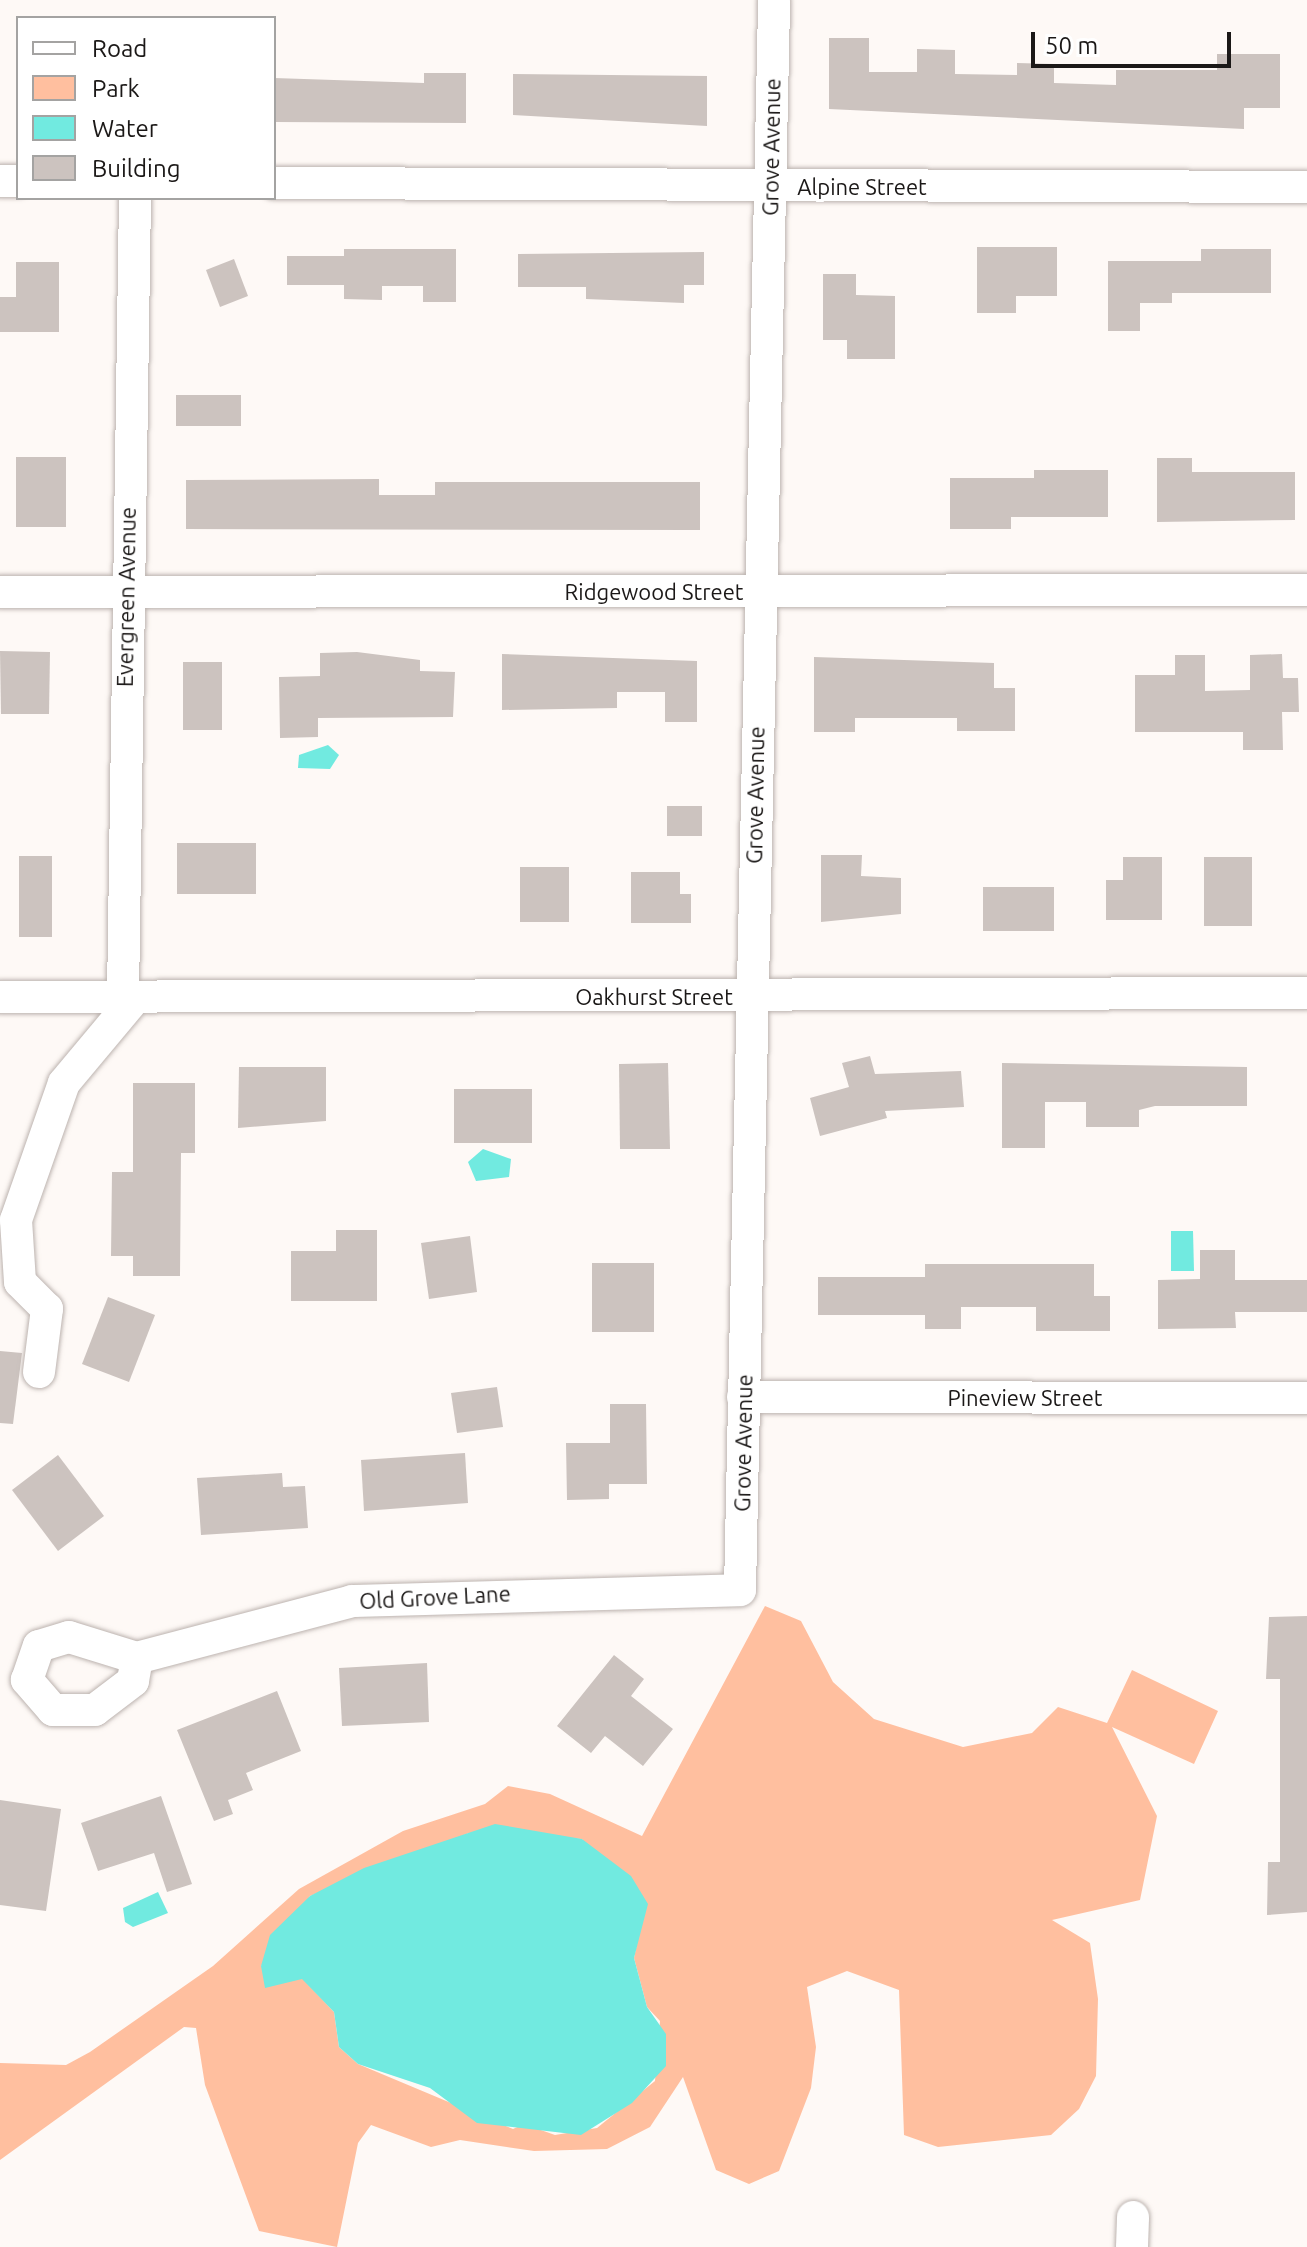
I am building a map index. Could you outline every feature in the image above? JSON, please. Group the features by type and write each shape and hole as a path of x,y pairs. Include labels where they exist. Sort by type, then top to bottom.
{"street":[{"name":"Grove Avenue","path":"740,1590 774,0"},
{"name":"Alpine Street","path":"276,183 1307,187"},
{"name":"Evergreen Avenue","path":"129,997 125,592 135,200"},
{"name":"Ridgewood Street","path":"0,592 1307,590"},
{"name":"Oakhurst Street","path":"0,997 1307,993"},
{"path":"39,1372 47,1309 20,1282 16,1220 64,1083 129,997"},
{"name":"Pineview Street","path":"743,1397 1307,1398"},
{"name":"Old Grove Lane","path":"137,1658 352,1601 740,1590"}],"green space":[{"path":"765,1606 801,1621 833,1682 874,1719 963,1747 1032,1733 1058,1707 1107,1723 1132,1670 1218,1711 1194,1764 1112,1727 1157,1816 1140,1900 1052,1920 1090,1943 1098,1999 1096,2076 1079,2109 1051,2135 938,2147 904,2135 899,1990 847,1971 807,1987 816,2047 811,2088 779,2171 749,2184 716,2170 683,2077 650,2127 607,2149 534,2151 460,2140 431,2147 371,2125 358,2143 337,2247 259,2231 205,2085 196,2028 184,2027 0,2160 0,2063 66,2065 90,2052 213,1966 299,1889 403,1831 485,1804 508,1786 550,1794 642,1836","holes":["469,1833 582,1839 641,1924 634,1958 647,2007 660,2021 655,2081 597,2128 555,2135 524,2124 513,2129 358,2064 339,2047 334,2012 302,1978 261,1966 310,1896"]}],"water":[{"path":"328,745 339,755 330,769 298,768 299,755"},
{"path":"483,1149 511,1159 509,1177 476,1181 468,1162"},
{"path":"1171,1231 1193,1231 1194,1271 1171,1271"},
{"path":"495,1824 582,1839 631,1876 648,1904 634,1958 647,2007 666,2034 666,2066 632,2103 581,2135 477,2123 430,2088 358,2064 339,2047 334,2012 302,1979 265,1988 261,1966 270,1935 310,1896 364,1868"},
{"path":"158,1892 168,1913 133,1927 125,1922 123,1908"}],"building":[{"path":"829,38 869,38 869,72 917,72 917,49 955,50 955,74 1017,75 1017,63 1054,64 1054,83 1116,85 1116,70 1217,70 1217,54 1280,54 1280,108 1244,108 1244,129 829,109"},
{"path":"424,73 466,73 466,123 276,122 276,78 424,83"},
{"path":"513,74 707,76 707,126 513,115"},
{"path":"977,247 1057,247 1057,296 1016,296 1016,313 977,313"},
{"path":"344,249 456,249 456,302 423,302 423,286 382,286 382,300 344,299 344,285 287,285 287,256 344,256"},
{"path":"1201,249 1271,249 1271,293 1172,293 1172,303 1140,303 1140,331 1108,331 1108,261 1201,261"},
{"path":"704,252 704,285 684,285 684,303 586,299 586,287 518,287 518,254"},
{"path":"234,259 248,296 220,307 206,270"},
{"path":"16,262 59,262 59,332 0,332 0,297 16,297"},
{"path":"823,274 856,274 856,295 895,296 895,359 847,359 847,340 823,340"},
{"path":"176,395 241,395 241,426 176,426"},
{"path":"16,457 66,457 66,527 16,527"},
{"path":"1157,458 1192,458 1192,472 1295,472 1295,520 1157,522"},
{"path":"1034,470 1108,470 1108,517 1011,517 1011,529 950,529 950,478 1034,478"},
{"path":"379,479 379,495 435,495 435,482 700,482 700,530 186,529 186,480"},
{"path":"0,651 50,652 49,714 1,714"},
{"path":"357,652 420,660 420,671 455,672 453,717 318,718 318,737 280,738 279,677 320,676 320,653"},
{"path":"502,654 697,661 697,722 665,722 665,692 617,692 617,708 502,710"},
{"path":"1282,654 1283,678 1298,678 1299,712 1282,712 1283,750 1243,750 1243,732 1135,732 1135,675 1175,675 1175,655 1205,655 1205,691 1250,690 1250,655"},
{"path":"814,657 994,663 994,688 1015,688 1015,731 957,731 957,718 855,718 855,732 814,732"},
{"path":"183,662 222,662 222,730 183,730"},
{"path":"667,806 702,806 702,836 667,836"},
{"path":"177,843 256,843 256,894 177,894"},
{"path":"821,855 862,855 861,876 901,878 901,914 821,922"},
{"path":"19,856 52,856 52,937 19,937"},
{"path":"1123,857 1162,857 1162,920 1106,920 1106,880 1123,880"},
{"path":"1204,857 1252,857 1252,926 1204,926"},
{"path":"520,867 569,867 569,922 520,922"},
{"path":"631,872 680,872 680,894 691,894 691,923 631,923"},
{"path":"983,887 1054,887 1054,931 983,931"},
{"path":"870,1056 875,1074 961,1071 964,1107 885,1111 887,1118 820,1136 810,1098 849,1087 842,1063"},
{"path":"668,1063 670,1149 620,1149 619,1064"},
{"path":"1002,1063 1247,1067 1247,1106 1155,1106 1139,1110 1139,1127 1086,1127 1086,1102 1045,1102 1045,1148 1002,1148"},
{"path":"239,1067 326,1067 326,1121 238,1128"},
{"path":"133,1083 195,1083 195,1153 181,1153 180,1276 133,1276 133,1256 111,1256 112,1172 133,1172"},
{"path":"454,1089 532,1089 532,1143 454,1143"},
{"path":"336,1230 377,1230 377,1301 291,1301 291,1251 336,1251"},
{"path":"470,1236 477,1292 429,1299 421,1243"},
{"path":"1200,1250 1235,1250 1235,1280 1307,1280 1307,1312 1235,1312 1236,1328 1158,1329 1158,1280 1200,1279"},
{"path":"592,1263 654,1263 654,1332 592,1332"},
{"path":"925,1264 1094,1264 1094,1296 1110,1296 1110,1331 1036,1331 1036,1307 961,1307 961,1329 925,1329 925,1315 818,1315 818,1277 925,1277"},
{"path":"108,1297 155,1315 129,1382 82,1364"},
{"path":"0,1351 22,1353 13,1424 0,1423"},
{"path":"497,1387 503,1427 457,1433 451,1393"},
{"path":"610,1404 646,1404 647,1484 609,1484 609,1499 567,1500 566,1443 610,1443"},
{"path":"465,1453 468,1503 364,1511 361,1460"},
{"path":"58,1455 104,1516 58,1551 12,1490"},
{"path":"282,1473 283,1487 305,1486 308,1528 201,1535 197,1478"},
{"path":"1307,1616 1307,1912 1267,1915 1268,1862 1280,1862 1280,1679 1266,1679 1269,1617"},
{"path":"614,1655 644,1679 631,1696 673,1729 643,1766 605,1736 591,1753 557,1726"},
{"path":"427,1663 429,1722 342,1726 339,1668"},
{"path":"277,1691 301,1751 246,1773 253,1790 228,1800 233,1814 214,1821 177,1730"},
{"path":"161,1796 192,1884 167,1892 154,1853 98,1871 81,1823"},
{"path":"0,1800 61,1809 46,1911 0,1905"}]}
